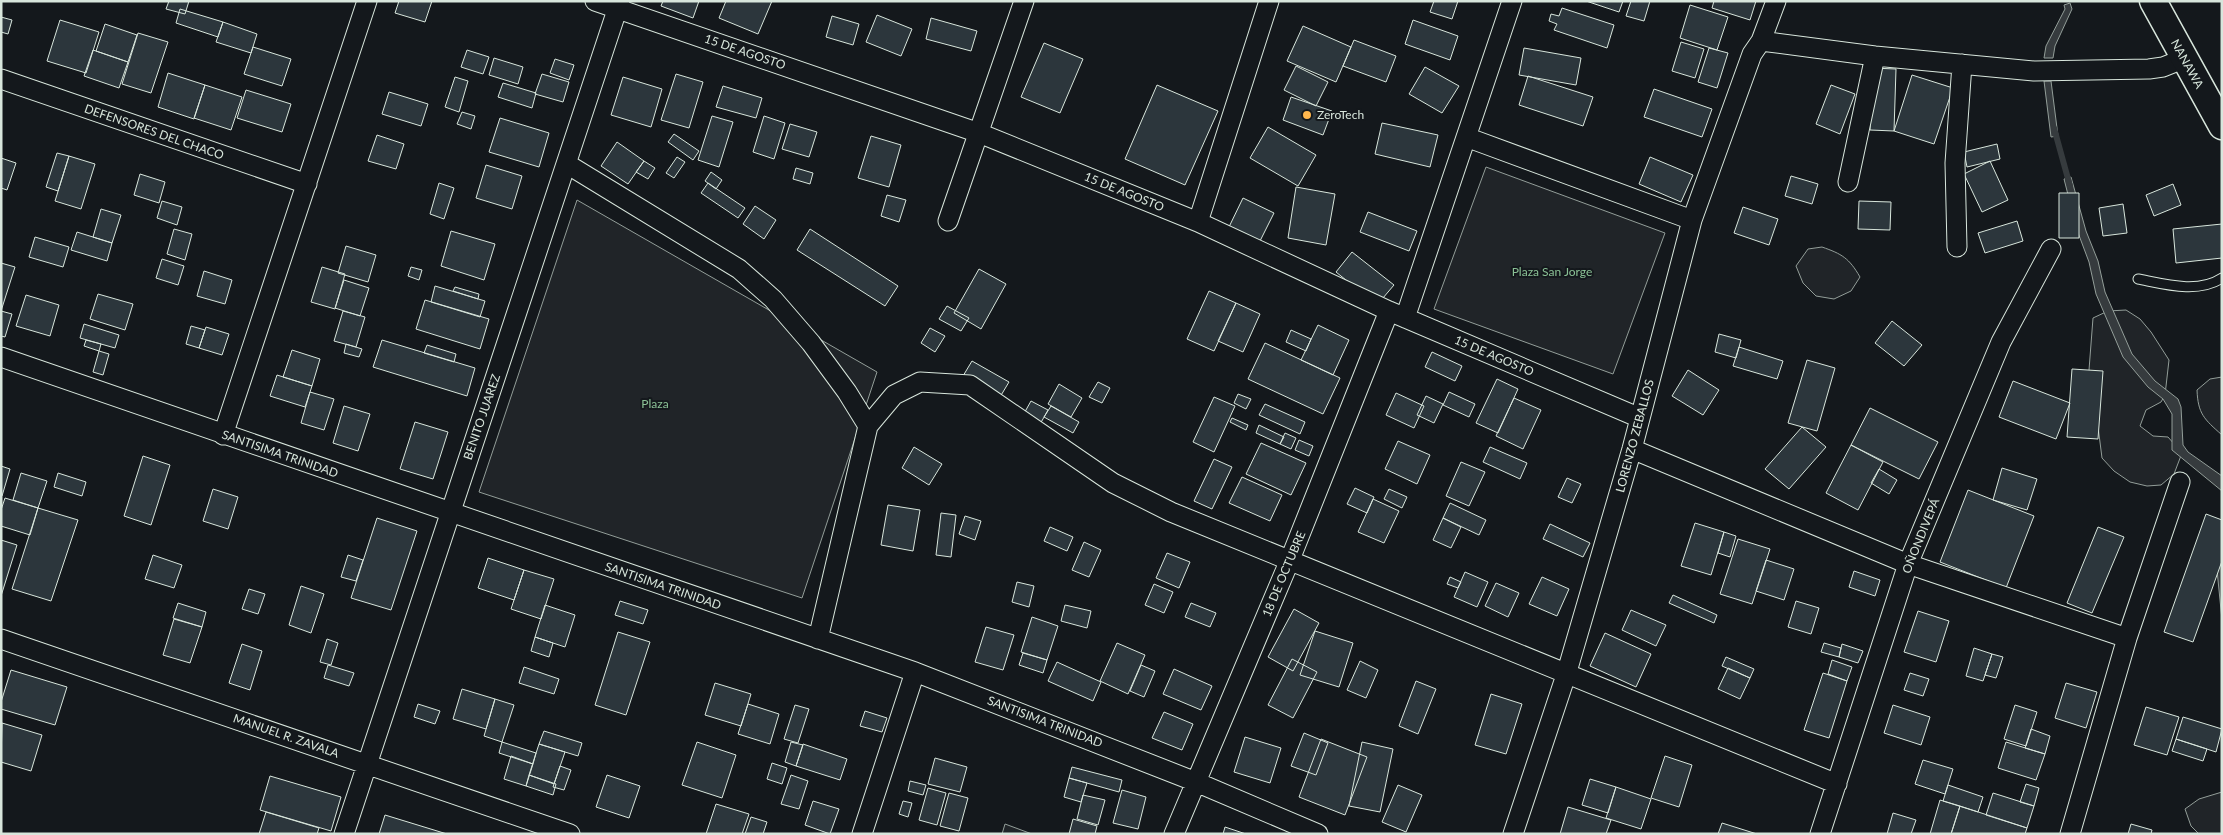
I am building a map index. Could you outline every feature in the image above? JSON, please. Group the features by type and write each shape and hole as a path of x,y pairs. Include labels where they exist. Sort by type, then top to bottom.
{"main road":[{"name":"NANAWA","path":"2152,1 2222,126"}],"street":[{"path":"223,435 367,1"},
{"name":"15 DE AGOSTO","path":"595,1 619,5 978,132 1198,222 1397,315 1640,418"},
{"path":"948,221 1024,1"},
{"path":"1198,222 1269,1"},
{"name":"18 DE OCTUBRE","path":"1174,834 1289,562 1397,315 1466,137 1512,1"},
{"name":"LORENZO ZEBALLOS","path":"1512,834 1566,675 1632,449 1692,220 1752,54 1760,41 1776,1"},
{"name":"BENITO JUAREZ","path":"344,834 619,5"},
{"path":"1760,41 1875,56 2034,71 2149,69 2163,67 2183,59"},
{"path":"1848,182 1875,56"},
{"path":"1957,248 1955,163 1962,64"},
{"name":"DEFENSORES DEL CHACO","path":"1,79 307,184"},
{"path":"1466,137 1692,220"},
{"path":"567,164 739,269 773,299 811,343 847,392 868,426"},
{"name":"OÑONDIVEPÁ","path":"1820,834 1908,564 2001,342 2051,249"},
{"name":"SANTISIMA TRINIDAD","path":"1,357 915,672 1196,782 1318,834"},
{"path":"818,639 868,426 894,395 920,382 970,385 1113,483 1170,512 1837,784"},
{"path":"1632,449 1908,564 2127,638"},
{"path":"2070,834 2127,638 2180,482"},
{"name":"MANUEL R. ZAVALA","path":"1,639 570,834"},
{"path":"862,834 915,672"}],"lane":[{"path":"2138,279 2186,287 2215,283 2222,278"}],"green space":[{"name":"Plaza San Jorge","path":"1486,167 1665,233 1613,374 1434,309"},
{"name":"Plaza","path":"577,200 877,372 802,598 479,492"},
{"path":"1822,247 1844,258 1852,265 1860,277 1851,291 1834,299 1816,296 1803,283 1796,266 1808,249"},
{"path":"2126,310 2140,319 2169,360 2165,395 2161,402 2146,410 2140,426 2153,436 2168,437 2182,453 2174,474 2161,485 2147,486 2130,482 2114,471 2102,458 2089,370 2093,318 2108,311"},
{"path":"2222,377 2222,435 2203,416 2197,390 2210,379"},
{"path":"2222,792 2222,834 2199,834 2191,826 2185,809 2199,799"},
{"path":"1005,824 1032,834 1002,834"}],"shaded area":[{"path":"2070,3 2072,9 2055,46 2053,58 2044,58 2046,46 2065,9 2064,5"},
{"path":"2044,81 2051,81 2058,136 2051,137"},
{"path":"2071,177 2086,231 2098,261 2105,292 2132,354 2155,381 2178,399 2181,407 2183,445 2188,452 2222,476 2222,491 2172,450 2172,414 2163,399 2148,387 2123,357 2096,294 2089,262 2077,230 2064,179"},
{"path":"2222,555 2222,620 2217,570"}],"building":[{"path":"169,1 189,1 185,14 166,9"},
{"path":"399,1 432,1 425,22 395,13"},
{"path":"663,1 699,1 693,18 661,6"},
{"path":"726,1 772,1 758,34 719,18"},
{"path":"1434,1 1458,1 1452,19 1430,12"},
{"path":"1586,1 1623,1 1619,12"},
{"path":"1631,1 1650,1 1644,21 1626,16"},
{"path":"1714,1 1756,1 1750,20 1712,8"},
{"path":"1690,5 1728,17 1717,50 1680,38"},
{"path":"1562,8 1614,25 1607,48 1554,30 1557,24 1549,21 1551,14 1559,16"},
{"path":"180,9 223,22 218,37 176,23"},
{"path":"877,15 912,29 901,56 866,42"},
{"path":"832,16 859,24 853,45 826,37"},
{"path":"1,17 12,20 8,34 1,32"},
{"path":"931,18 977,31 971,51 926,39"},
{"path":"60,20 99,32 86,73 47,61"},
{"path":"1413,20 1458,36 1450,60 1405,44"},
{"path":"223,22 257,34 251,53 216,42"},
{"path":"105,24 137,35 128,62 96,51"},
{"path":"1303,26 1351,47 1336,82 1287,61"},
{"path":"138,33 168,42 151,93 122,84"},
{"path":"1354,40 1396,56 1386,82 1343,66"},
{"path":"1681,42 1704,49 1695,78 1672,71"},
{"path":"1044,43 1083,59 1060,113 1021,97"},
{"path":"253,47 291,59 282,86 244,74"},
{"path":"1524,48 1581,58 1576,85 1519,75"},
{"path":"1709,48 1728,53 1717,88 1698,82"},
{"path":"93,50 128,62 119,88 84,76"},
{"path":"467,50 489,57 483,74 461,67"},
{"path":"494,58 523,67 518,84 489,75"},
{"path":"555,59 574,65 569,80 550,73"},
{"path":"1296,66 1328,82 1316,106 1284,90"},
{"path":"1425,67 1459,86 1442,113 1409,94"},
{"path":"1872,68 1896,69 1894,131 1870,130"},
{"path":"168,73 205,85 194,119 158,107"},
{"path":"542,74 569,82 563,102 535,94"},
{"path":"676,74 703,82 689,128 661,120"},
{"path":"1912,75 1953,88 1934,144 1894,131"},
{"path":"1528,76 1593,97 1583,126 1519,105"},
{"path":"455,77 468,81 459,112 445,107"},
{"path":"623,77 662,89 651,127 611,115"},
{"path":"503,83 536,93 532,108 498,97"},
{"path":"205,85 242,97 231,130 194,118"},
{"path":"1157,85 1218,111 1185,185 1125,159"},
{"path":"1831,85 1855,94 1840,134 1816,124"},
{"path":"723,86 762,98 756,118 716,107"},
{"path":"1654,89 1712,109 1702,137 1644,117"},
{"path":"246,90 291,104 282,132 237,118"},
{"path":"389,92 428,104 421,126 382,114"},
{"name":"ZeroTech","path":"1291,97 1332,111 1323,135 1283,120"},
{"path":"462,112 475,116 471,129 457,124"},
{"path":"712,116 733,122 719,167 698,160"},
{"path":"764,116 785,123 774,159 753,152"},
{"path":"500,118 549,133 539,167 489,152"},
{"path":"1382,123 1438,135 1430,167 1375,154"},
{"path":"790,124 817,132 809,157 782,149"},
{"path":"1268,127 1316,155 1298,186 1250,158"},
{"path":"674,134 699,151 693,160 668,142"},
{"path":"377,135 404,144 396,169 368,161"},
{"path":"871,136 901,145 889,187 858,178"},
{"path":"617,142 644,161 628,184 601,166"},
{"path":"1997,144 2000,159 1967,167 1964,152"},
{"path":"57,153 69,156 58,191 46,187"},
{"path":"69,156 95,164 81,209 55,201"},
{"path":"677,157 685,162 674,178 666,173"},
{"path":"1650,157 1693,175 1681,202 1639,184"},
{"path":"1,158 16,163 7,190 1,188"},
{"path":"644,161 655,168 648,179 636,172"},
{"path":"1990,161 2008,200 1982,212 1964,174"},
{"path":"486,165 522,176 512,209 476,198"},
{"path":"796,168 813,173 810,184 793,179"},
{"path":"711,172 722,180 716,189 705,181"},
{"path":"140,174 165,182 159,203 134,195"},
{"path":"1791,176 1818,184 1812,204 1785,196"},
{"path":"439,183 454,188 444,219 430,214"},
{"path":"708,183 745,208 738,218 701,193"},
{"path":"2173,184 2181,205 2154,216 2146,195"},
{"path":"1296,187 1335,194 1326,245 1288,238"},
{"path":"2059,193 2079,193 2079,238 2059,238"},
{"path":"887,195 906,200 899,222 881,216"},
{"path":"1243,198 1274,213 1259,243 1228,229"},
{"path":"162,201 182,207 177,225 157,218"},
{"path":"1859,201 1891,202 1890,230 1858,229"},
{"path":"2123,204 2127,233 2103,236 2099,208"},
{"path":"755,206 776,220 764,239 743,224"},
{"path":"1743,207 1778,219 1769,245 1734,233"},
{"path":"101,209 121,215 112,243 93,237"},
{"path":"1368,212 1417,231 1409,251 1360,232"},
{"path":"2017,221 2023,241 1985,253 1978,233"},
{"path":"2222,224 2222,258 2176,263 2173,229"},
{"path":"174,229 192,234 185,260 167,254"},
{"path":"810,229 898,286 885,306 797,250"},
{"path":"451,231 495,244 484,280 441,266"},
{"path":"77,232 112,243 107,261 71,250"},
{"path":"35,237 69,247 63,267 29,257"},
{"path":"346,246 376,255 368,282 338,273"},
{"path":"1352,252 1394,285 1377,305 1336,272"},
{"path":"162,259 184,266 178,285 156,278"},
{"path":"1,263 15,267 1,311"},
{"path":"322,267 345,274 335,309 311,302"},
{"path":"411,267 422,270 419,280 408,276"},
{"path":"979,269 1006,284 981,329 954,313"},
{"path":"204,271 232,280 225,304 197,296"},
{"path":"344,280 369,288 360,316 335,308"},
{"path":"435,286 485,301 480,317 431,302"},
{"path":"455,287 479,294 478,299 453,291"},
{"path":"1209,291 1236,303 1214,351 1187,339"},
{"path":"98,294 133,304 125,330 90,319"},
{"path":"26,295 59,305 50,336 16,326"},
{"path":"425,300 489,319 480,349 416,329"},
{"path":"1236,303 1260,314 1243,352 1218,341"},
{"path":"947,306 969,318 961,331 939,319"},
{"path":"1,311 12,314 5,337 1,336"},
{"path":"343,311 365,317 356,347 334,341"},
{"path":"1892,321 1922,345 1904,366 1875,343"},
{"path":"84,324 119,335 115,348 80,338"},
{"path":"1318,325 1349,340 1333,375 1301,360"},
{"path":"191,326 205,330 199,348 186,344"},
{"path":"206,327 229,334 222,355 199,348"},
{"path":"930,328 945,336 935,352 921,343"},
{"path":"1291,330 1311,339 1306,351 1286,342"},
{"path":"1719,334 1741,340 1736,358 1715,352"},
{"path":"86,340 101,344 99,351 84,346"},
{"path":"382,340 475,368 467,396 373,367"},
{"path":"1265,343 1340,378 1323,414 1248,379"},
{"path":"346,344 362,349 359,357 344,353"},
{"path":"427,345 456,354 454,362 424,353"},
{"path":"1739,347 1783,361 1777,379 1733,366"},
{"path":"292,350 320,359 312,386 283,377"},
{"path":"99,351 109,354 103,375 93,372"},
{"path":"1432,352 1462,366 1455,381 1425,367"},
{"path":"1807,360 1835,368 1817,431 1788,423"},
{"path":"972,361 1009,382 1000,397 963,376"},
{"path":"2072,369 2103,371 2098,439 2067,437"},
{"path":"1688,370 1719,390 1703,415 1672,396"},
{"path":"277,375 312,386 305,407 270,396"},
{"path":"1497,379 1518,389 1498,433 1476,423"},
{"path":"2013,381 2070,403 2056,439 1999,417"},
{"path":"1098,382 1110,388 1102,403 1089,397"},
{"path":"1059,384 1082,398 1071,417 1048,404"},
{"path":"310,392 334,399 324,430 301,423"},
{"path":"1449,392 1475,404 1469,417 1443,405"},
{"path":"1396,393 1424,406 1414,428 1386,415"},
{"path":"1238,394 1251,399 1246,409 1234,403"},
{"path":"1426,396 1443,404 1434,423 1417,415"},
{"path":"1214,397 1235,406 1214,452 1193,442"},
{"path":"1514,398 1541,410 1523,449 1496,436"},
{"path":"1031,401 1048,410 1039,426 1022,417"},
{"path":"1265,404 1305,422 1300,434 1259,415"},
{"path":"344,406 370,414 358,451 333,443"},
{"path":"1051,406 1079,422 1073,433 1044,417"},
{"path":"1870,408 1938,442 1919,479 1851,445"},
{"path":"1232,418 1248,425 1246,430 1230,422"},
{"path":"415,422 448,432 433,479 400,469"},
{"path":"1259,425 1284,437 1280,444 1256,433"},
{"path":"1802,427 1826,447 1789,489 1765,469"},
{"path":"1285,433 1296,438 1291,449 1280,444"},
{"path":"1299,440 1313,446 1309,456 1295,450"},
{"path":"1398,441 1430,455 1417,484 1385,469"},
{"path":"1261,443 1306,463 1291,495 1246,474"},
{"path":"1851,445 1883,462 1858,510 1826,493"},
{"path":"914,447 942,464 929,485 902,468"},
{"path":"1490,447 1527,463 1520,479 1483,462"},
{"path":"143,456 170,465 151,525 124,516"},
{"path":"1214,459 1232,467 1212,509 1194,501"},
{"path":"1461,462 1485,472 1469,506 1446,496"},
{"path":"1,466 10,469 2,496 1,496"},
{"path":"2002,468 2037,479 2027,510 1993,500"},
{"path":"1879,469 1897,480 1889,494 1871,483"},
{"path":"21,473 47,481 38,508 13,500"},
{"path":"58,473 86,482 82,496 54,487"},
{"path":"1242,477 1282,495 1270,521 1229,503"},
{"path":"1567,478 1581,484 1572,503 1558,497"},
{"path":"1355,488 1374,497 1367,513 1347,504"},
{"path":"213,489 238,497 228,529 203,521"},
{"path":"1389,489 1407,497 1402,508 1384,499"},
{"path":"1968,490 2034,516 2006,588 1940,562"},
{"path":"5,498 38,508 30,535 1,526 1,510"},
{"path":"1373,499 1399,511 1384,543 1358,532"},
{"path":"1450,503 1486,520 1479,535 1443,518"},
{"path":"888,505 920,510 913,551 881,545"},
{"path":"38,508 78,520 51,601 12,589"},
{"path":"941,513 956,515 951,557 936,555"},
{"path":"2206,514 2222,520 2222,561 2193,642 2164,632"},
{"path":"965,516 981,521 975,540 959,534"},
{"path":"377,518 417,531 391,610 351,598"},
{"path":"1443,518 1461,527 1451,548 1433,540"},
{"path":"1695,523 1724,532 1711,575 1681,566"},
{"path":"1550,524 1590,543 1583,557 1543,539"},
{"path":"1050,527 1073,537 1067,551 1044,541"},
{"path":"2098,527 2124,537 2092,613 2067,603"},
{"path":"1724,532 1736,536 1730,557 1718,553"},
{"path":"1738,539 1770,549 1752,604 1720,594"},
{"path":"1,540 17,545 1,596"},
{"path":"1084,542 1101,550 1089,577 1072,570"},
{"path":"1167,553 1190,562 1179,588 1156,578"},
{"path":"153,555 182,565 174,588 145,579"},
{"path":"348,555 363,560 356,581 341,577"},
{"path":"488,558 524,570 514,600 478,588"},
{"path":"1766,560 1794,569 1784,600 1756,591"},
{"path":"524,570 554,579 541,619 511,609"},
{"path":"1854,571 1880,580 1875,596 1849,587"},
{"path":"1465,572 1488,582 1477,607 1454,597"},
{"path":"1450,577 1461,582 1458,588 1447,584"},
{"path":"1542,577 1569,589 1557,616 1529,604"},
{"path":"1017,582 1034,586 1029,607 1012,602"},
{"path":"1496,583 1519,593 1508,617 1485,606"},
{"path":"1154,584 1173,592 1164,613 1145,605"},
{"path":"301,586 324,594 311,633 289,625"},
{"path":"249,589 265,594 258,614 242,609"},
{"path":"1673,595 1717,615 1714,623 1669,603"},
{"path":"620,601 648,610 643,624 615,615"},
{"path":"1796,601 1819,608 1811,634 1788,627"},
{"path":"178,603 206,612 202,627 173,618"},
{"path":"1191,603 1216,613 1210,627 1185,617"},
{"path":"545,605 575,615 565,647 535,637"},
{"path":"1065,605 1091,611 1087,628 1061,621"},
{"path":"1294,609 1319,623 1293,671 1268,657"},
{"path":"1631,610 1666,625 1656,646 1622,630"},
{"path":"1918,611 1949,621 1936,662 1904,652"},
{"path":"1032,617 1058,626 1047,660 1021,652"},
{"path":"174,619 202,627 190,663 163,655"},
{"path":"986,627 1014,635 1003,670 975,662"},
{"path":"1315,631 1353,643 1339,687 1300,675"},
{"path":"618,632 650,642 626,715 595,705"},
{"path":"1605,633 1651,654 1636,687 1590,666"},
{"path":"535,637 553,643 549,657 531,651"},
{"path":"327,639 338,643 331,665 320,662"},
{"path":"1117,643 1145,655 1128,694 1100,681"},
{"path":"1824,643 1841,648 1839,657 1821,652"},
{"path":"242,644 262,651 250,690 229,683"},
{"path":"1842,644 1863,651 1858,663 1839,657"},
{"path":"1974,648 1992,654 1983,681 1966,676"},
{"path":"1023,653 1047,660 1043,673 1019,665"},
{"path":"1992,654 2003,657 1996,678 1985,675"},
{"path":"1726,657 1754,669 1750,678 1722,666"},
{"path":"1292,659 1317,672 1293,718 1268,705"},
{"path":"1832,660 1852,667 1847,681 1828,674"},
{"path":"1360,661 1378,670 1366,698 1347,690"},
{"path":"1057,662 1101,682 1093,701 1048,681"},
{"path":"328,665 354,673 349,686 324,678"},
{"path":"1141,665 1155,671 1144,697 1130,691"},
{"path":"524,667 559,679 554,694 519,683"},
{"path":"1728,668 1750,678 1740,699 1718,689"},
{"path":"1174,669 1212,686 1201,710 1163,694"},
{"path":"11,670 67,687 55,725 1,709 1,702"},
{"path":"1823,673 1847,681 1829,738 1804,730"},
{"path":"1910,673 1929,679 1923,696 1904,690"},
{"path":"1416,681 1436,689 1418,734 1399,726"},
{"path":"715,683 751,694 741,726 705,715"},
{"path":"2066,683 2097,692 2086,728 2055,718"},
{"path":"462,689 495,699 486,729 453,719"},
{"path":"1491,694 1522,704 1506,754 1475,745"},
{"path":"495,699 514,705 502,742 484,736"},
{"path":"418,704 440,711 435,724 414,717"},
{"path":"748,704 779,714 770,744 738,734"},
{"path":"795,705 809,709 798,743 784,739"},
{"path":"1893,705 1930,717 1921,745 1884,733"},
{"path":"2015,705 2037,712 2026,746 2004,739"},
{"path":"2146,707 2179,717 2167,755 2134,745"},
{"path":"865,711 887,718 882,732 860,726"},
{"path":"1164,712 1193,724 1182,750 1152,738"},
{"path":"2183,717 2222,729 2216,752 2176,739"},
{"path":"2,723 42,735 31,771 1,762"},
{"path":"2031,729 2050,736 2045,754 2025,748"},
{"path":"544,731 582,743 578,756 539,744"},
{"path":"1304,733 1328,743 1316,775 1291,766"},
{"path":"1245,737 1281,748 1270,783 1234,772"},
{"path":"1321,739 1367,757 1345,815 1299,797"},
{"path":"2176,739 2207,749 2203,761 2172,751"},
{"path":"502,742 536,753 533,764 499,753"},
{"path":"697,742 736,755 722,798 682,785"},
{"path":"791,742 803,745 796,766 785,762"},
{"path":"1362,742 1393,749 1380,812 1349,806"},
{"path":"2006,742 2045,754 2036,780 1998,768"},
{"path":"539,744 565,752 554,784 529,775"},
{"path":"803,744 847,759 840,780 796,766"},
{"path":"511,756 533,764 526,786 504,779"},
{"path":"1665,756 1692,765 1679,807 1651,798"},
{"path":"935,758 967,767 960,792 928,784"},
{"path":"1923,760 1953,769 1945,794 1915,784"},
{"path":"772,763 787,768 782,784 767,779"},
{"path":"560,766 571,770 564,790 553,787"},
{"path":"1072,767 1122,780 1119,792 1069,778"},
{"path":"529,775 556,784 553,795 526,786"},
{"path":"607,775 640,786 629,818 596,807"},
{"path":"791,775 808,781 799,809 781,804"},
{"path":"270,776 341,797 331,831 260,810"},
{"path":"1069,778 1087,783 1081,802 1064,797"},
{"path":"1590,779 1616,787 1608,813 1582,805"},
{"path":"910,781 926,785 923,795 908,791"},
{"path":"2026,784 2039,788 2034,806 2020,802"},
{"path":"1398,785 1422,795 1406,832 1382,822"},
{"path":"1948,785 1983,797 1978,812 1943,801"},
{"path":"1616,787 1651,799 1641,829 1606,818"},
{"path":"928,788 946,793 937,825 919,820"},
{"path":"1122,790 1146,797 1138,829 1113,823"},
{"path":"949,793 968,798 959,831 940,826"},
{"path":"1993,793 2034,806 2027,828 1986,815"},
{"path":"1083,795 1105,800 1098,825 1077,819"},
{"path":"1940,800 1960,806 1951,834 1930,834"},
{"path":"813,801 839,809 830,834 805,825"},
{"path":"903,801 912,803 908,817 899,814"},
{"path":"716,804 749,814 742,834 706,834"},
{"path":"1960,806 2027,828 2025,834 1951,834"},
{"path":"1568,807 1611,820 1606,834 1560,834"},
{"path":"266,812 319,828 317,834 259,834"},
{"path":"1893,813 1916,820 1911,834 1887,834"},
{"path":"385,815 447,834 379,834"},
{"path":"751,817 767,822 763,834 745,834"},
{"path":"1073,819 1097,826 1095,834 1069,834"},
{"path":"1722,823 1757,834 1718,834"},
{"path":"2131,824 2152,830 2151,834 2128,834"},
{"path":"1225,827 1246,834 1223,834"}],"waterway":[{"path":"2054,128 2070,186"}],"place":[{"name":"ZeroTech","path":"1307,115"}]}
